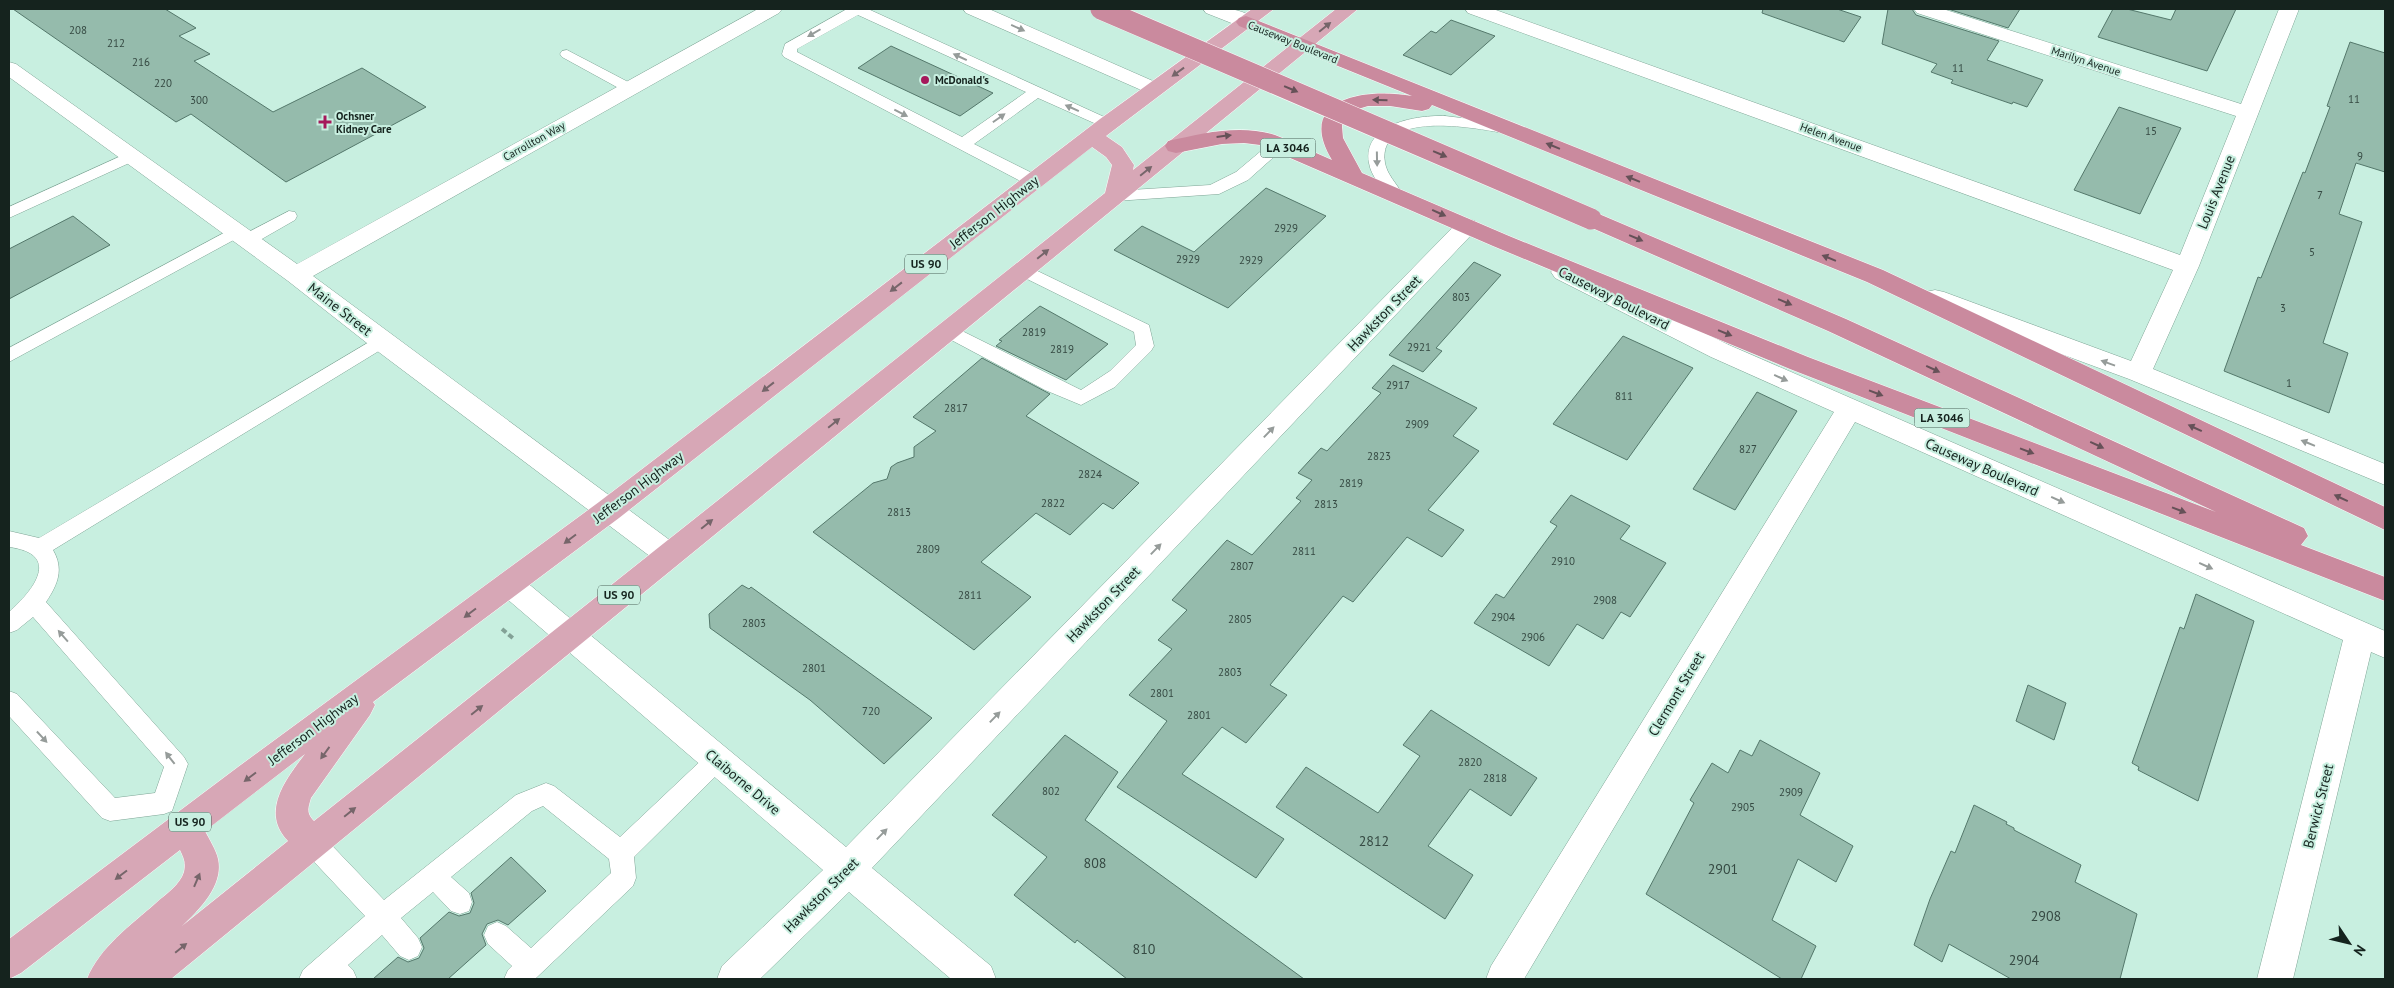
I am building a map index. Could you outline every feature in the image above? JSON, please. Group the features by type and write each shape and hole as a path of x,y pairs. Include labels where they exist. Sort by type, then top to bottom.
{"highway":[{"path":"1101,9 1837,325 2385,578"},
{"name":"Causeway Boulevard","path":"1255,16 1302,46 1874,276 2385,519"},
{"path":"1354,177 1334,145 1330,129 1332,121 1337,114 1356,101 1375,99 1409,102 1479,117"},
{"name":"LA 3046","path":"1176,146 1222,136 1240,135 1252,136 1279,144 1502,241 1799,363 2385,589"}],"main road":[{"name":"US 90","path":"143,979 1348,9"},
{"name":"Jefferson Highway","path":"9,961 174,815 373,685 609,510 1034,181 1255,16"},
{"path":"1100,131 1123,165 1115,196"},
{"path":"312,842 294,824 291,809 297,791 373,685"},
{"path":"105,979 124,954 188,897 200,878 202,860 174,815"}],"street":[{"name":"Carrollton Way","path":"296,275 772,9"},
{"path":"974,9 1155,89"},
{"name":"Causeway Boulevard","path":"1214,9 1255,16"},
{"name":"Helen Avenue","path":"1476,9 2187,266"},
{"name":"Marilyn Avenue","path":"1924,9 2248,113"},
{"name":"Louis Avenue","path":"2138,373 2187,266 2289,9"},
{"name":"Maine Street","path":"9,68 296,275 381,341 669,555"},
{"name":"Hawkston Street","path":"735,979 848,869 1467,226"},
{"name":"Causeway Boulevard","path":"1502,241 1720,351 2373,639"},
{"name":"Causeway Boulevard","path":"1874,276 2138,373 2385,475"},
{"name":"Clermont Street","path":"1504,979 1827,444 1851,409"},
{"name":"Claiborne Drive","path":"509,584 978,979"},
{"name":"Berwick Street","path":"2276,979 2373,639"}],"lane":[{"path":"1034,181 788,54 790,47 857,9 1036,92 1100,131"},
{"path":"567,54 630,88"},
{"path":"962,144 1036,92"},
{"path":"1394,193 1382,179 1377,168 1375,155 1378,146 1397,129 1409,124 1437,120 1466,121 1509,129"},
{"path":"1115,196 1213,190 1242,176 1279,144"},
{"path":"9,212 132,156"},
{"path":"9,356 241,236 289,216"},
{"path":"948,331 1081,398 1102,388 1128,366 1145,346 1143,329 1023,270"},
{"path":"41,547 381,341"},
{"path":"9,539 25,540 41,547 49,559 50,573 42,590 33,602 9,624"},
{"path":"9,701 110,810 174,815 176,764 33,602"},
{"path":"621,853 717,760"},
{"path":"328,974 383,917 524,803 546,794 621,853 624,878 524,972 497,935"},
{"path":"312,842 409,947"},
{"path":"433,876 460,902"}],"path":[{"path":"498,626 517,642"}],"building":[{"path":"13,9 165,9 196,28 179,36 210,54 194,61 273,112 362,68 426,107 286,182 191,114 176,122"},
{"path":"1763,9 1837,9 1861,17 1844,42 1762,13"},
{"path":"1888,9 1912,9 1916,15 1999,41 1987,60 2043,80 2027,107 2013,102 2012,104 1951,83 1953,80 1931,72 1937,64 1882,44"},
{"path":"1948,9 2020,9 2008,28"},
{"path":"2113,9 2127,9 2171,20 2176,9 2236,9 2207,71 2098,37"},
{"path":"1451,20 1495,36 1451,75 1403,55 1431,31 1436,33"},
{"path":"2350,42 2385,53 2385,172 2356,163 2339,214 2362,222 2323,343 2348,353 2329,413 2224,371 2258,277 2261,278 2303,172 2305,173 2330,107 2327,106"},
{"name":"McDonald's","path":"891,46 993,93 960,116 858,68"},
{"path":"2119,107 2181,128 2140,214 2074,190"},
{"path":"1266,188 1326,216 1228,308 1114,250 1142,226 1194,252"},
{"path":"73,216 110,245 9,299 9,249"},
{"path":"1474,262 1501,275 1436,348 1442,351 1423,372 1389,355"},
{"path":"1040,306 1108,344 1066,380 996,346 1002,341 999,340"},
{"path":"1623,336 1693,368 1627,460 1553,424"},
{"path":"982,358 1050,394 1026,416 1139,483 1113,509 1103,503 1070,535 1036,513 981,562 1031,597 974,650 813,532 873,483 887,479 891,467 914,457 914,447 936,431 913,417"},
{"path":"1393,365 1477,408 1453,436 1479,451 1428,510 1464,530 1442,557 1407,537 1353,602 1343,596 1270,685 1287,695 1246,743 1222,727 1182,774 1284,839 1256,878 1117,787 1167,721 1129,695 1172,649 1158,640 1187,610 1172,600 1227,540 1252,555 1301,501 1296,498 1312,480 1298,473 1321,448 1327,451 1381,393 1372,388"},
{"path":"1757,392 1797,411 1735,510 1693,489"},
{"path":"1571,495 1630,526 1620,539 1666,563 1630,617 1621,612 1603,639 1577,624 1549,666 1474,623 1496,594 1504,598 1557,526 1550,522"},
{"path":"742,585 749,589 751,587 932,718 884,764 810,700 710,628 709,614"},
{"path":"2196,594 2254,621 2198,801 2138,770 2139,767 2132,763 2180,627 2184,629"},
{"path":"2028,685 2066,703 2054,740 2016,721"},
{"path":"1431,710 1537,778 1511,816 1470,789 1428,846 1473,875 1445,919 1276,807 1306,767 1378,813 1420,756 1403,745"},
{"path":"1065,735 1118,772 1085,820 1304,979 1127,979 1077,940 1075,943 1014,895 1047,857 992,815"},
{"path":"1760,740 1820,773 1800,815 1853,846 1836,882 1798,859 1772,920 1816,946 1801,979 1782,979 1646,894 1694,803 1690,800 1712,763 1728,773 1740,750 1752,756"},
{"path":"1974,805 2007,822 2006,824 2014,828 2014,830 2081,865 2075,882 2137,914 2120,979 2011,979 1949,944 1942,962 1914,945 1930,899 1951,851 1955,853"},
{"path":"511,857 546,891 508,925 498,920 487,924 482,934 486,945 448,979 373,979 398,957 408,962 419,958 424,948 420,938 449,912 459,916 470,913 474,903 471,893"}],"place":[{"name":"McDonald's","path":"925,80"},
{"name":"Ochsner Kidney Care","path":"325,122"}]}
